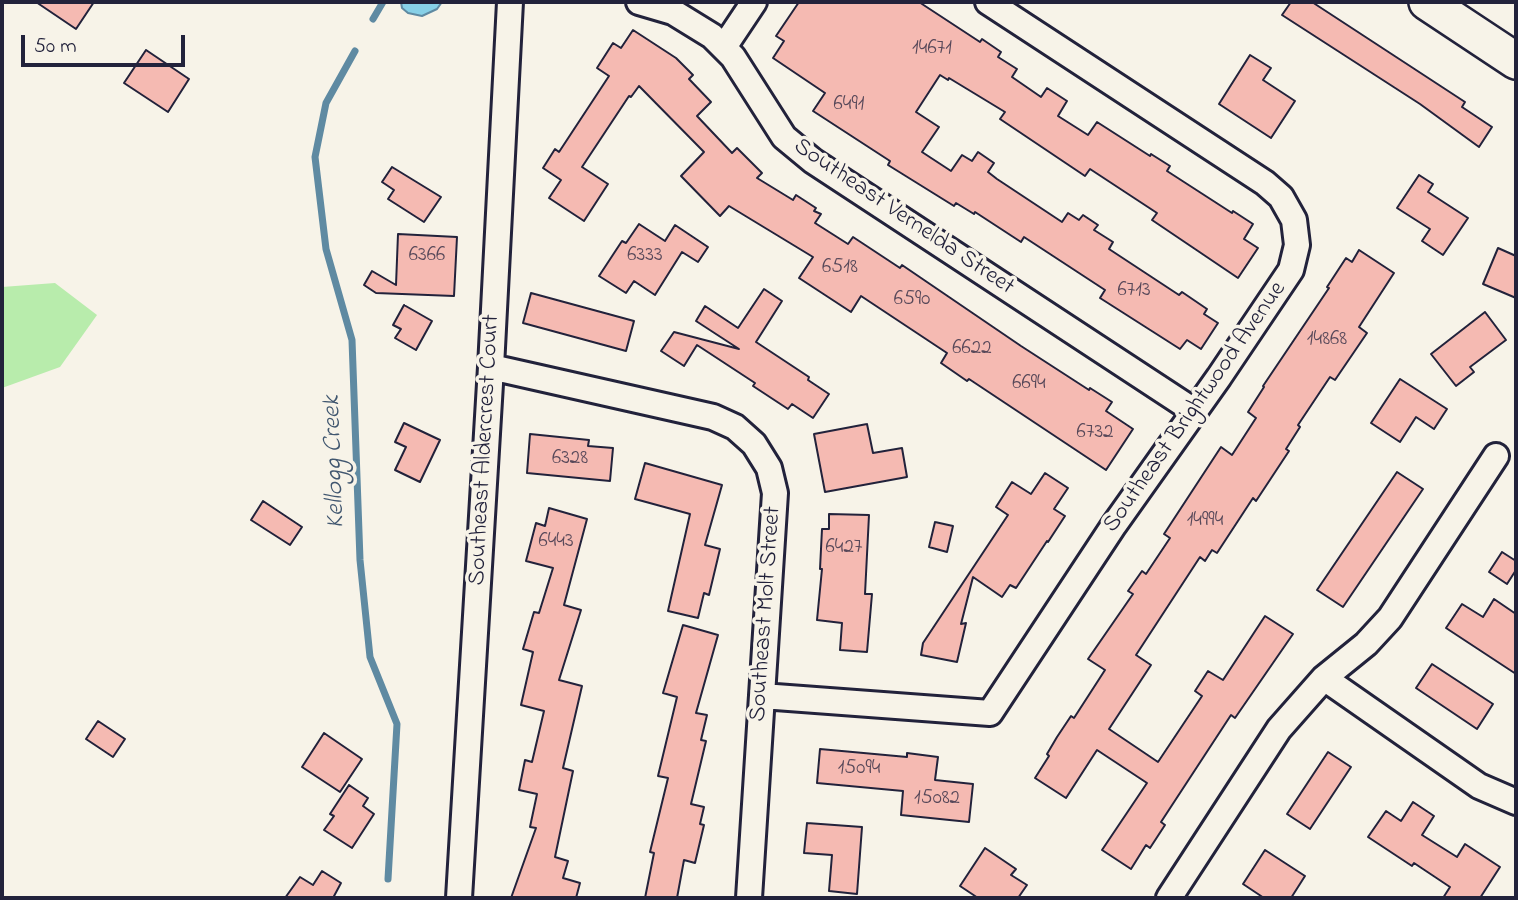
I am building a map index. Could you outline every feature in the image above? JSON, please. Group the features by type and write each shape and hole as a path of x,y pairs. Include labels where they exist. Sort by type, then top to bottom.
{"main road":[{"path":"1427,2 1516,61"}],"street":[{"name":"Southeast Aldercrest Court","path":"458,898 491,367 510,2"},
{"name":"Southeast Vernelda Street","path":"639,2 673,12 694,23 724,47 749,80 784,137 813,161 1194,411"},
{"path":"724,47 754,2"},
{"name":"Southeast Brightwood Avenue","path":"762,696 990,713 1114,524 1291,270 1297,245 1294,220 1281,197 1265,183 988,2"},
{"name":"Southeast Molt Street","path":"491,367 713,417 735,427 754,444 769,468 775,493 749,898"},
{"path":"1169,898 1279,729 1324,678 1366,644 1390,618 1496,456"},
{"path":"1324,678 1479,786 1516,802"}],"green space":[{"path":"55,283 97,315 60,367 2,388 2,287"}],"water":[{"path":"401,2 442,2 437,9 422,16 408,13 402,8"}],"building":[{"path":"36,2 94,2 76,29"},
{"path":"799,2 919,2 980,42 982,39 1001,52 998,57 1017,69 1012,77 1041,97 1047,88 1067,101 1058,116 1088,135 1097,122 1170,166 1167,171 1253,224 1244,239 1258,248 1238,278 1152,220 1157,213 1090,169 1085,176 1000,119 1005,112 949,78 948,80 940,75 916,112 939,127 922,152 951,171 962,155 972,161 978,152 994,163 988,172 997,179 1062,222 1068,213 1079,220 1083,215 1098,225 1094,230 1113,242 1109,249 1179,295 1182,292 1207,309 1204,314 1218,323 1201,349 1187,340 1180,349 1100,298 1105,290 1024,237 1021,242 975,212 974,214 956,203 954,206 888,165 890,161 813,111 825,93 773,58 784,41 776,36"},
{"path":"1291,2 1312,2 1465,102 1462,107 1492,127 1479,147 1420,104 1282,15"},
{"path":"633,30 676,58 693,75 689,79 711,102 697,116 732,153 737,148 762,173 757,178 793,200 796,195 816,208 814,211 821,214 815,223 848,244 853,237 900,268 902,265 1021,346 1112,402 1106,411 1133,429 1106,470 941,363 947,353 861,296 851,312 799,278 813,257 729,206 720,216 681,176 704,152 639,86 631,97 629,96 582,167 608,184 584,221 549,198 561,180 543,168 555,149 559,152 609,76 597,68 613,43 621,48"},
{"path":"146,50 189,79 168,112 124,83"},
{"path":"1250,55 1271,68 1263,80 1295,101 1271,138 1219,104"},
{"path":"392,167 441,197 424,222 388,199 394,190 382,182"},
{"path":"1419,175 1433,184 1428,192 1468,218 1443,255 1422,241 1430,229 1397,208"},
{"path":"639,224 665,241 675,225 708,247 698,262 682,252 655,295 634,281 626,293 599,276 622,241 626,243"},
{"path":"398,234 457,237 454,296 376,293 364,285 372,271 396,285"},
{"path":"1498,248 1516,256 1516,298 1483,284"},
{"path":"1359,250 1394,273 1359,327 1367,333 1335,380 1330,377 1298,425 1300,427 1286,449 1289,451 1256,501 1253,498 1217,553 1212,550 1205,561 1200,557 1136,655 1151,665 1109,729 1158,762 1202,696 1195,691 1208,671 1223,680 1265,616 1293,634 1235,718 1231,715 1161,822 1165,825 1150,848 1146,845 1131,869 1102,850 1147,783 1097,750 1066,798 1035,778 1057,737 1071,716 1074,718 1105,670 1088,659 1133,594 1128,591 1142,571 1146,574 1170,538 1164,534 1221,447 1232,455 1256,418 1248,412 1263,386 1346,258 1352,262"},
{"path":"764,289 782,301 756,342 809,377 808,380 829,394 813,418 792,404 788,409 753,386 755,383 697,345 684,366 661,351 674,332 739,349 696,321 705,306 738,328"},
{"path":"531,293 634,321 626,351 523,323"},
{"path":"404,305 432,321 416,350 395,338 401,329 393,325"},
{"path":"1485,312 1506,340 1470,367 1474,372 1456,386 1431,354"},
{"path":"1400,379 1447,409 1434,429 1416,417 1400,442 1371,423"},
{"path":"404,423 440,440 420,482 395,470 406,447 395,442"},
{"path":"867,424 873,453 902,448 907,477 825,492 814,434"},
{"path":"530,434 589,440 588,446 613,448 610,481 527,473"},
{"path":"645,463 722,485 705,545 720,549 709,595 704,593 698,618 668,611 690,514 635,499"},
{"path":"1397,472 1423,489 1343,607 1317,590"},
{"path":"1045,473 1068,488 1054,509 1065,516 1048,542 1016,588 1010,585 1002,597 973,577 961,624 966,623 957,662 921,655 923,643 1008,515 996,507 1012,482 1031,494"},
{"path":"263,501 302,527 290,545 251,520"},
{"path":"549,508 587,519 564,605 581,610 559,680 582,686 563,768 573,771 555,857 568,861 563,878 580,883 576,898 511,898 536,828 530,827 537,794 519,790 525,760 532,762 544,711 521,705 533,652 523,649 534,612 539,613 553,568 526,561 536,523 545,526"},
{"path":"829,514 869,515 865,594 872,594 867,652 840,650 842,623 817,620 822,569 822,529 829,529"},
{"path":"935,522 953,526 947,552 929,547"},
{"path":"1502,552 1516,561 1516,570 1507,584 1489,572"},
{"path":"1494,599 1516,614 1516,674 1446,628 1462,604 1483,617"},
{"path":"683,625 718,635 696,713 707,715 701,740 706,741 691,804 704,807 700,824 704,825 695,863 684,860 677,898 645,898 654,853 650,852 668,778 658,776 677,697 663,693"},
{"path":"1432,664 1493,704 1477,729 1416,688"},
{"path":"98,721 125,739 113,757 86,739"},
{"path":"324,733 362,759 340,792 302,767"},
{"path":"820,749 938,757 935,780 973,784 969,822 901,815 903,791 817,783"},
{"path":"1328,752 1351,767 1310,829 1287,814"},
{"path":"349,785 368,798 363,806 374,814 352,848 324,830 334,816 330,814"},
{"path":"1413,802 1434,816 1422,835 1457,857 1465,844 1500,867 1480,898 1443,898 1450,887 1368,837 1386,811 1401,821"},
{"path":"807,823 862,827 857,894 829,891 832,855 804,853"},
{"path":"985,848 1016,869 1011,875 1027,885 1018,898 978,898 960,886"},
{"path":"1265,850 1305,876 1291,898 1264,898 1243,884"},
{"path":"322,871 341,883 333,898 285,898 300,877 313,885"}],"waterway":[{"name":"Kellogg Creek","path":"373,19 383,2"},
{"name":"Kellogg Creek","path":"355,51 326,103 315,157 326,249 352,340 360,560 370,657 397,724 388,879"}]}
